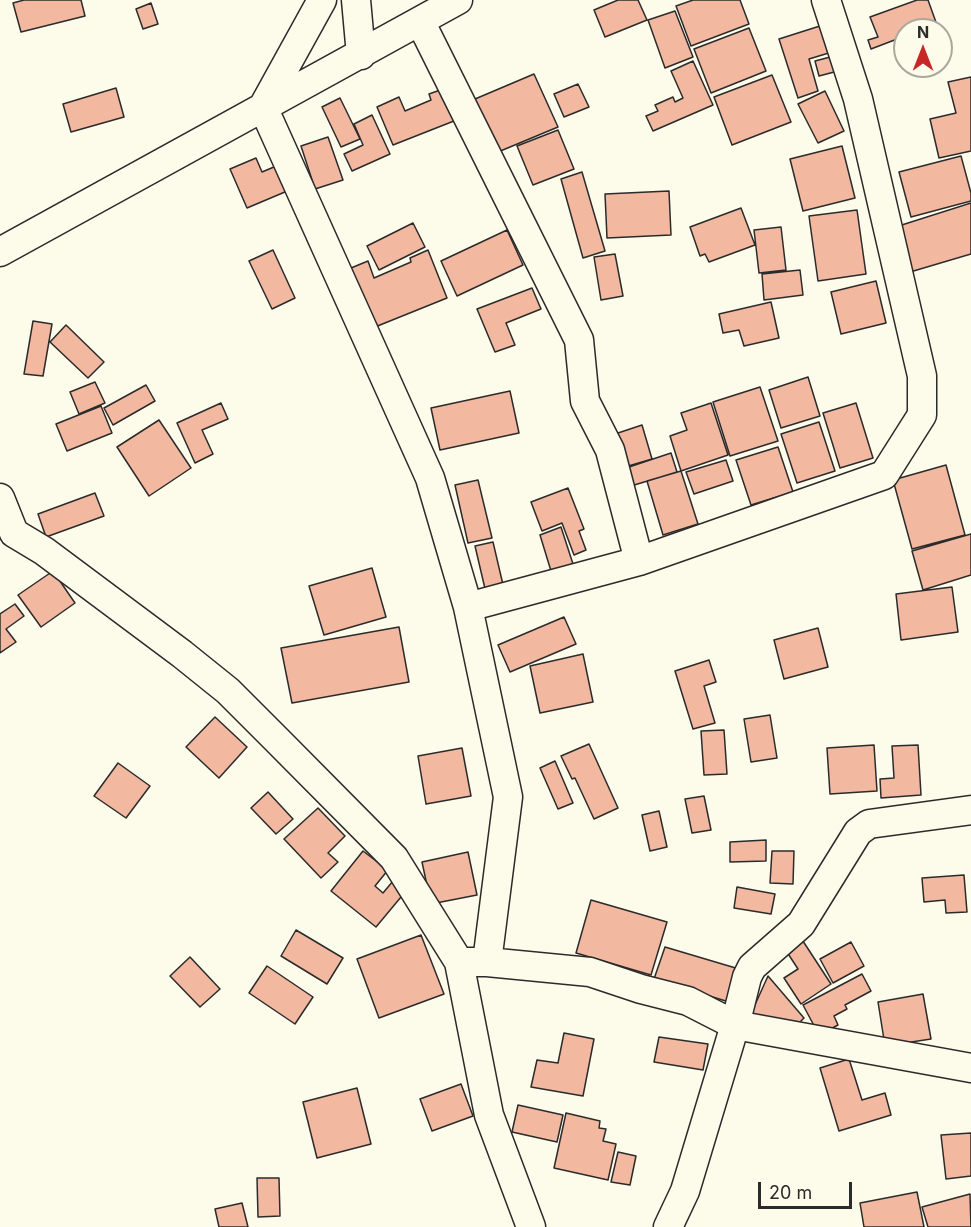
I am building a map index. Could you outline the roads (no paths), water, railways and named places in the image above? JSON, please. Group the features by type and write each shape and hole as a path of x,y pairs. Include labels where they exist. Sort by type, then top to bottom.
{"street":[{"path":"263,107 322,0"},
{"path":"356,0 361,55"},
{"path":"0,252 458,0"},
{"path":"468,607 639,561 884,475 922,415 922,376 861,111 826,0"},
{"path":"420,21 579,340 585,401 610,450 639,561"},
{"path":"263,107 430,478 468,607 508,797 473,962 489,1115 531,1227"},
{"path":"0,498 14,533 45,551 228,691 394,858 473,962 590,972 641,989 688,1001 735,1025 971,1068"},
{"path":"668,1227 685,1191 735,1025 747,977 752,967 801,924 858,832 869,824 971,810"}]}
